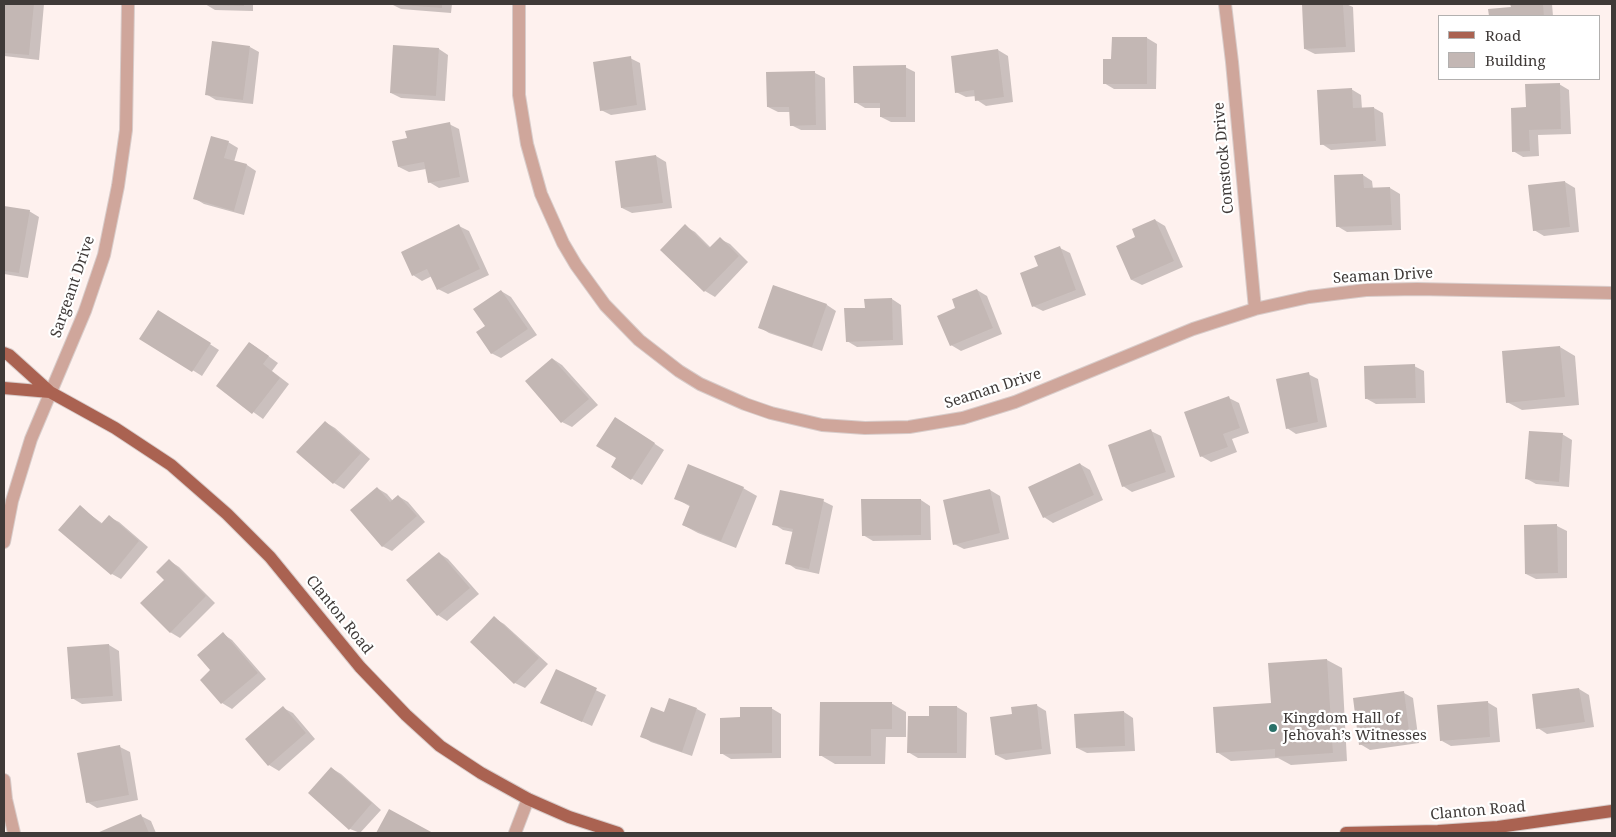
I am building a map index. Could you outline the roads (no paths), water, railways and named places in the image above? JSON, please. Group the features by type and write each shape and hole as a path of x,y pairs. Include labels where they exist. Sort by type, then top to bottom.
{"main road":[{"name":"Clanton Road","path":"4,353 9,355 50,392 115,428 171,465 227,514 270,557 360,667 406,715 440,746 481,773 528,799 569,817 618,833"},
{"name":"Clanton Road","path":"4,388 50,392"},
{"name":"Clanton Road","path":"1346,833 1438,831 1498,827 1612,811"}],"street":[{"name":"Sargeant Drive","path":"4,542 12,501 31,439 85,311 104,255 126,130 128,4"},
{"name":"Seaman Drive","path":"519,4 519,96 527,144 541,194 563,243 605,305 639,340 700,384 771,413 822,425 865,428 908,427 963,418 1015,402 1193,329 1255,309 1310,297 1366,290 1417,289 1612,293"},
{"name":"Comstock Drive","path":"1225,4 1255,309"},
{"path":"4,780 6,799 14,833"},
{"path":"515,833 528,799"}],"place":[{"name":"Kingdom Hall of Jehovah’s Witnesses","path":"1273,728"}]}
